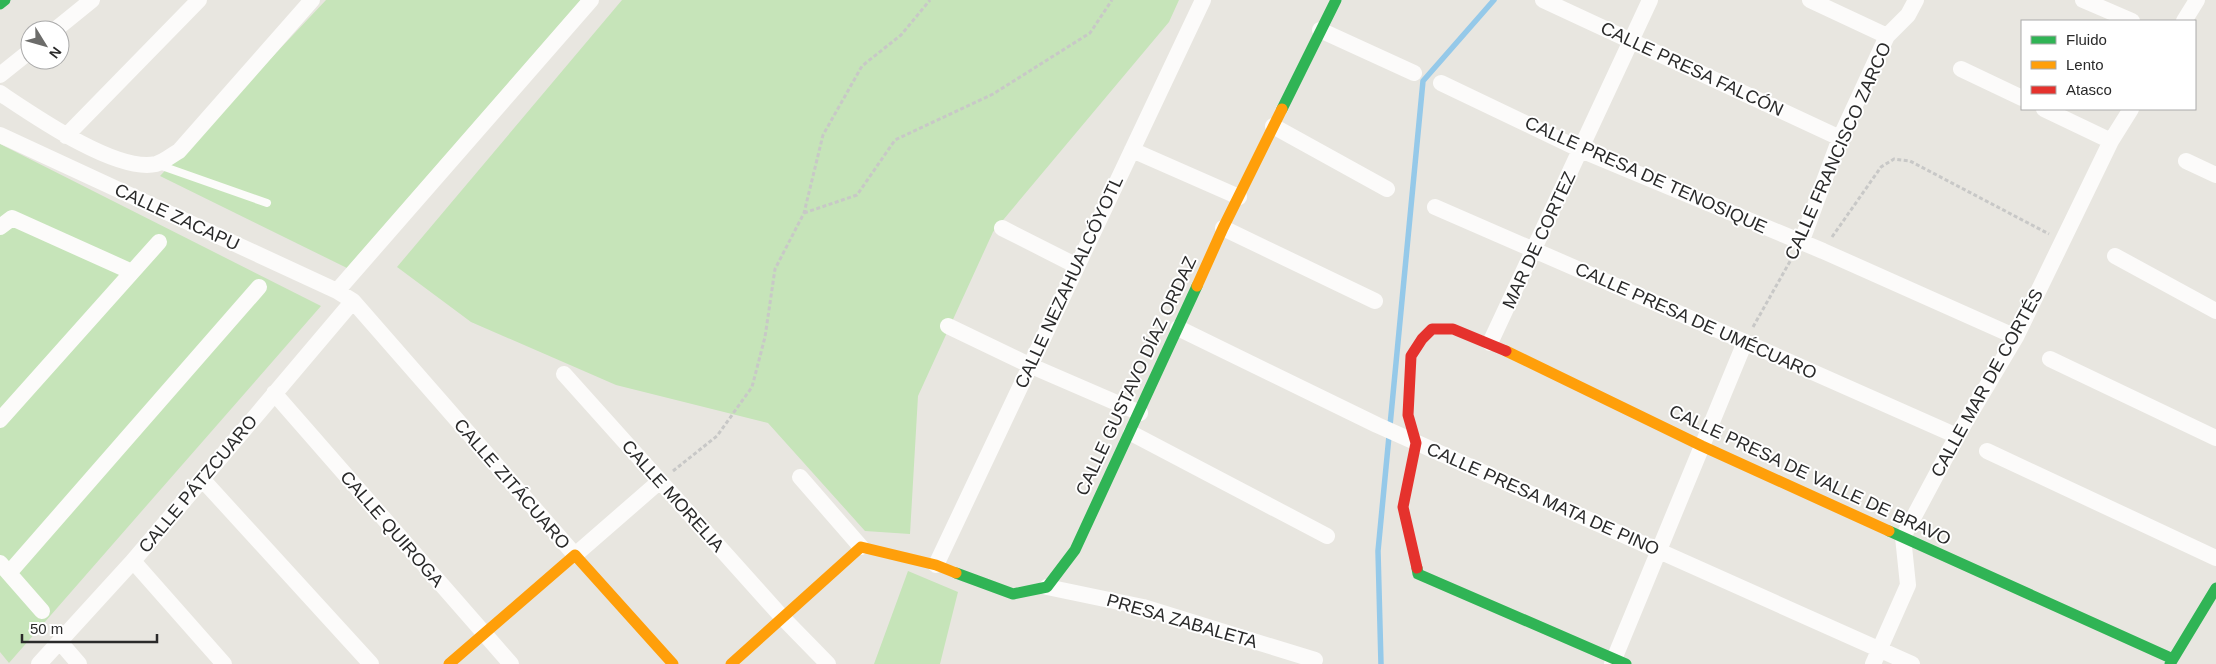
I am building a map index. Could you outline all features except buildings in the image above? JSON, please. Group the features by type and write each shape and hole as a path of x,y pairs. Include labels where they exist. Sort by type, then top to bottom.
{"street":[{"path":"0,4 6,0"},
{"path":"67,20 92,0"},
{"path":"66,136 198,0"},
{"path":"0,93 66,136 135,165 157,164 179,151 312,0"},
{"path":"337,290 591,0"},
{"name":"CALLE NEZAHUALCÓYOTL","path":"936,565 1203,0"},
{"name":"CALLE GUSTAVO DÍAZ ORDAZ","path":"1047,588 1075,550 1140,413 1223,228 1336,0"},
{"name":"CALLE PRESA FALCÓN","path":"1543,0 1840,138"},
{"name":"MAR DE CORTEZ","path":"1490,343 1582,150 1650,0"},
{"path":"1810,0 1887,36"},
{"name":"CALLE FRANCISCO ZARCO","path":"1800,243 1840,138 1887,36 1908,15 1916,0"},
{"path":"2084,0 2130,20"},
{"path":"2185,20 2197,0"},
{"path":"1320,30 1414,73"},
{"path":"0,76 20,59"},
{"path":"1961,69 2021,98"},
{"name":"CALLE PRESA DE TENOSIQUE","path":"1441,83 1582,150 1800,243 1823,251 2016,337"},
{"path":"2046,110 2111,141"},
{"name":"CALLE MAR DE CORTÉS","path":"1903,537 1957,436 2016,337 2111,141 2130,110"},
{"path":"1273,126 1387,189"},
{"name":"CALLE ZACAPU","path":"0,134 337,290 353,301"},
{"path":"1132,150 1239,197"},
{"path":"2186,161 2216,175"},
{"name":"CALLE PRESA DE UMÉCUARO","path":"1435,207 1957,436"},
{"path":"0,227 12,218 132,272"},
{"path":"1002,228 1077,266"},
{"path":"1223,228 1375,301"},
{"path":"0,420 160,242"},
{"path":"2115,256 2216,311"},
{"path":"42,611 5,568 259,287"},
{"name":"CALLE PÁTZCUARO","path":"39,664 133,561 353,301"},
{"name":"CALLE ZITÁCUARO","path":"353,301 575,555 674,664"},
{"path":"948,326 1030,365 1140,413"},
{"name":"CALLE PRESA MATA DE PINO","path":"1178,328 1376,425 1659,550 1876,657 1912,664"},
{"name":"CALLE PRESA DE VALLE DE BRAVO","path":"1409,439 1408,415 1411,356 1422,339 1432,329 1453,329 1490,343 1702,446 2171,661"},
{"path":"1409,439 1403,507 1418,574 1617,662 1659,550 1745,342"},
{"path":"2050,359 2216,438"},
{"name":"CALLE MORELIA","path":"564,374 782,617 828,664"},
{"name":"CALLE QUIROGA","path":"274,393 512,664"},
{"path":"1130,433 1327,536"},
{"path":"1986,451 2216,558"},
{"path":"800,477 861,547 936,565 1014,594 1047,588"},
{"path":"202,478 371,664"},
{"path":"449,664 660,481"},
{"path":"1876,657 1908,586 1903,537"},
{"path":"731,664 861,547"},
{"path":"133,561 224,664"},
{"name":"PRESA ZABALETA","path":"1047,588 1143,607 1315,660"},
{"path":"2171,661 2216,588"},
{"path":"60,642 79,664"}],"lane":[{"path":"157,164 267,203"}],"path":[{"path":"660,481 717,436 752,388 765,337 775,269 804,213 823,135 862,66 901,34 930,0"},
{"path":"804,213 857,195 895,140 993,94 1090,33 1112,0"},
{"path":"1823,251 1881,167 1894,159 1910,161 2062,241"},
{"name":"CALLE FRANCISCO ZARCO","path":"1745,342 1800,243"}],"green space":[{"path":"326,0 581,0 347,268 160,176"},
{"path":"622,0 1179,0 1169,22 993,232 918,396 910,534 865,531 768,423 616,385 471,322 397,267"},
{"path":"0,144 321,306 9,663 0,652"},
{"path":"908,571 958,592 940,664 874,664"}],"waterway":[{"path":"1381,664 1378,551 1423,81 1494,0"}],"traffic: fast":[{"path":"0,4 5,0"},
{"path":"1282,109 1336,0"},
{"path":"956,573 1013,594 1047,587 1075,550 1197,286"},
{"path":"1889,531 2173,659"},
{"path":"1417,568 1418,574 1626,664"},
{"path":"2170,664 2216,588"}],"traffic: slow":[{"path":"1197,286 1223,228 1282,109"},
{"path":"1506,351 1702,446 1889,531"},
{"path":"731,664 861,547 936,565 956,573"},
{"path":"449,664 575,555 673,664"}],"traffic: jam":[{"path":"1417,568 1403,507 1416,443 1408,415 1411,356 1422,339 1432,329 1453,329 1506,351"}]}
